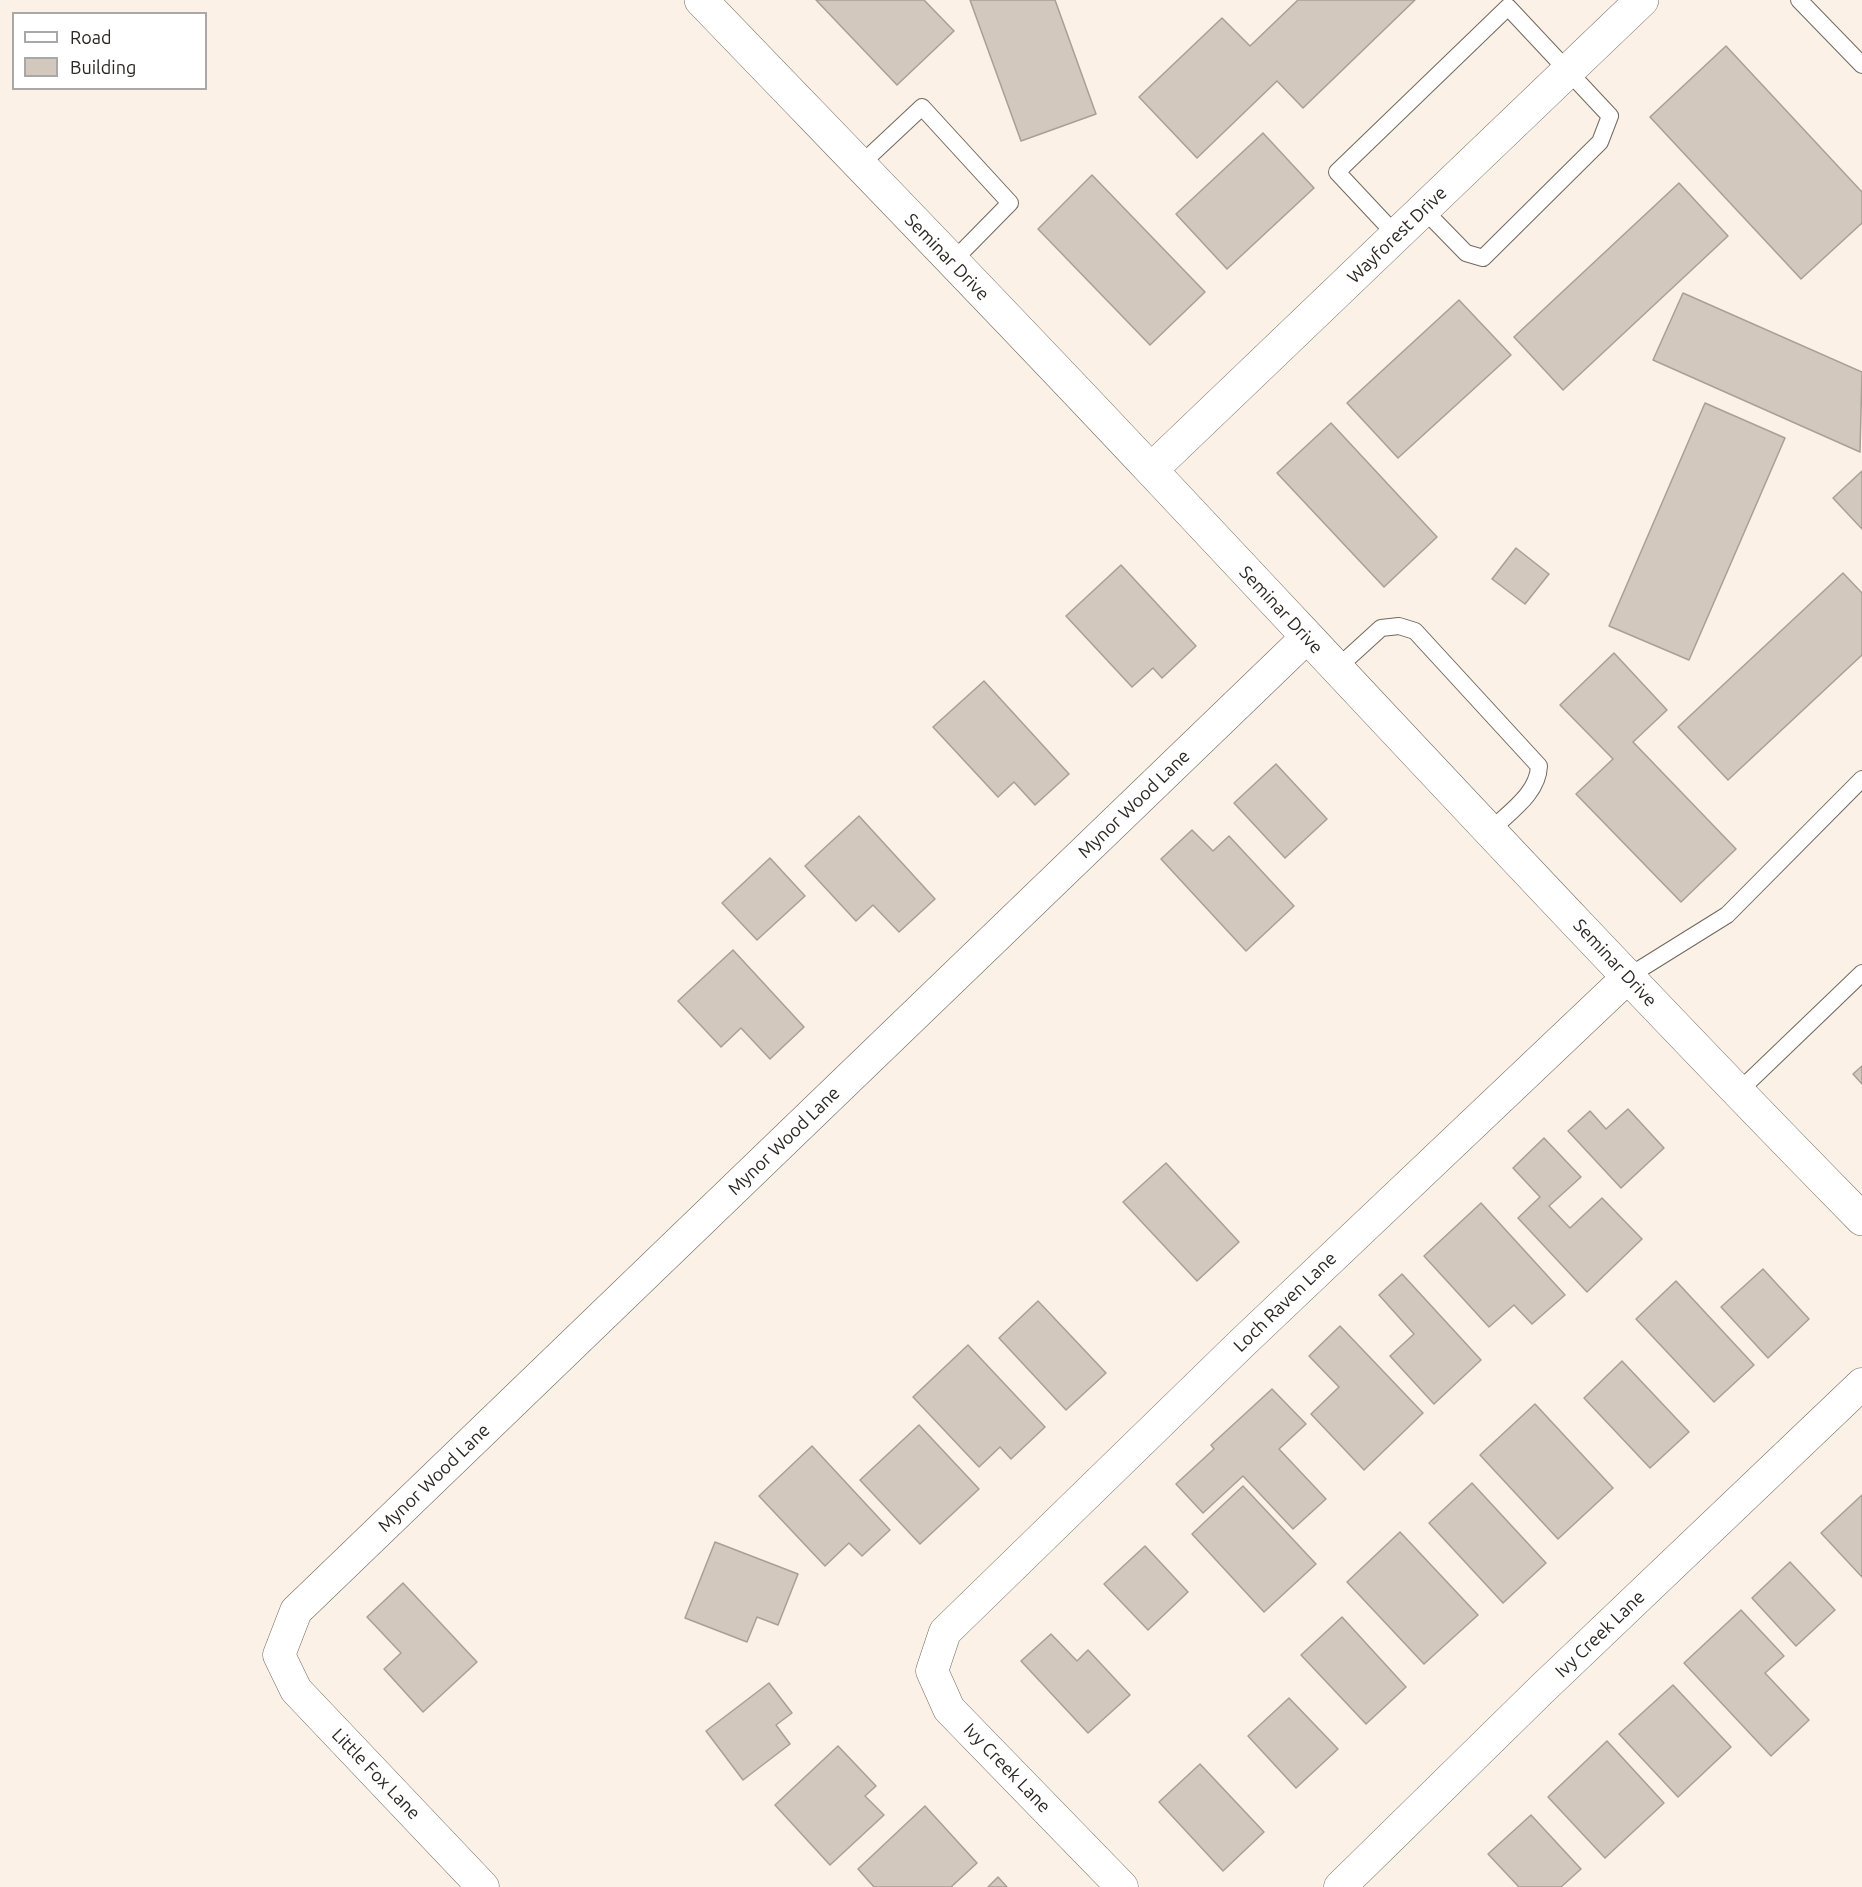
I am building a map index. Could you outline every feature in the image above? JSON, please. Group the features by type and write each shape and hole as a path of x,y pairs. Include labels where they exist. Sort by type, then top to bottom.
{"street":[{"name":"Wayforest Drive","path":"1151,470 1642,0"},
{"name":"Seminar Drive","path":"709,3 859,166 1151,470 1306,638 1629,976 1737,1093 1862,1220"},
{"name":"Mynor Wood Lane","path":"279,1655 296,1611 1306,638"},
{"name":"Loch Raven Lane","path":"945,1632 1232,1352 1629,976"},
{"name":"Ivy Creek Lane","path":"1340,1887 1542,1689 1862,1384"},
{"name":"Ivy Creek Lane","path":"945,1632 932,1671 950,1709 1122,1887"},
{"name":"Little Fox Lane","path":"279,1655 296,1690 483,1887"}],"lane":[{"path":"1799,0 1862,65"},
{"path":"1396,235 1337,172 1508,7 1610,117 1600,142 1483,258 1466,253 1423,209"},
{"path":"859,166 922,107 1010,203 952,262"},
{"path":"1336,669 1381,628 1399,626 1415,631 1539,766 1539,779 1531,792 1490,831"},
{"path":"1629,976 1727,915 1862,778"},
{"path":"1737,1093 1862,973"}],"building":[{"path":"816,0 924,0 954,31 897,85"},
{"path":"970,0 1055,0 1096,114 1021,141"},
{"path":"1298,0 1415,0 1303,108 1277,81 1197,158 1139,97 1222,18 1250,46"},
{"path":"1726,46 1862,192 1862,223 1801,279 1650,117"},
{"path":"1263,133 1314,188 1227,269 1176,214"},
{"path":"1092,175 1205,292 1150,345 1038,229"},
{"path":"1679,183 1728,236 1563,390 1514,337"},
{"path":"1683,293 1862,372 1860,452 1653,360"},
{"path":"1459,300 1511,355 1398,458 1347,403"},
{"path":"1705,403 1785,438 1689,660 1609,626"},
{"path":"1331,423 1437,537 1384,587 1277,473"},
{"path":"1862,471 1862,529 1833,498"},
{"path":"1516,548 1549,574 1525,604 1492,579"},
{"path":"1121,565 1196,646 1162,678 1153,668 1132,687 1066,616"},
{"path":"1843,573 1862,593 1862,655 1728,780 1678,727"},
{"path":"1614,653 1667,710 1633,742 1736,849 1681,902 1576,794 1613,759 1560,705"},
{"path":"984,681 1069,774 1035,805 1014,782 998,797 933,727"},
{"path":"1276,764 1327,819 1285,858 1234,803"},
{"path":"859,816 935,899 899,932 873,905 856,921 805,866"},
{"path":"1192,830 1213,851 1229,836 1294,906 1246,951 1161,859"},
{"path":"770,858 805,896 757,940 722,903"},
{"path":"733,950 804,1027 770,1059 741,1028 721,1047 678,1001"},
{"path":"1862,1066 1862,1084 1853,1074"},
{"path":"1628,1109 1664,1148 1621,1188 1568,1131 1590,1111 1606,1129"},
{"path":"1544,1138 1581,1177 1549,1206 1570,1228 1602,1198 1642,1239 1587,1292 1518,1218 1540,1197 1513,1168"},
{"path":"1166,1163 1239,1242 1197,1281 1123,1202"},
{"path":"1481,1203 1565,1295 1532,1324 1514,1305 1489,1327 1424,1256"},
{"path":"1763,1269 1809,1319 1768,1358 1721,1307"},
{"path":"1402,1274 1481,1360 1434,1404 1390,1356 1414,1334 1379,1295"},
{"path":"1676,1281 1754,1365 1714,1402 1636,1319"},
{"path":"1038,1301 1106,1373 1066,1410 999,1338"},
{"path":"1340,1326 1423,1413 1364,1470 1311,1414 1339,1387 1309,1356"},
{"path":"968,1345 1045,1427 1011,1459 1000,1447 979,1467 913,1397"},
{"path":"1622,1361 1689,1432 1650,1468 1584,1398"},
{"path":"1272,1389 1306,1424 1279,1449 1326,1499 1293,1529 1243,1476 1203,1513 1176,1484 1214,1449 1211,1445"},
{"path":"1535,1404 1613,1488 1558,1539 1480,1455"},
{"path":"919,1425 979,1489 920,1544 860,1480"},
{"path":"812,1446 890,1530 862,1556 849,1543 825,1566 759,1496"},
{"path":"1472,1483 1546,1563 1503,1603 1429,1523"},
{"path":"1243,1486 1316,1564 1264,1612 1192,1534"},
{"path":"1862,1495 1862,1577 1821,1533"},
{"path":"1400,1532 1478,1615 1424,1664 1347,1582"},
{"path":"715,1542 798,1574 778,1625 757,1617 747,1642 685,1618"},
{"path":"1145,1546 1188,1592 1148,1630 1104,1584"},
{"path":"1790,1562 1835,1610 1796,1646 1752,1598"},
{"path":"403,1583 477,1662 423,1712 384,1669 401,1653 367,1617"},
{"path":"1741,1610 1784,1656 1765,1673 1809,1720 1771,1756 1684,1663"},
{"path":"1342,1617 1406,1687 1366,1724 1301,1655"},
{"path":"1051,1634 1077,1661 1088,1650 1130,1695 1088,1733 1021,1661"},
{"path":"769,1683 792,1713 776,1725 790,1744 743,1780 706,1731"},
{"path":"1673,1685 1731,1747 1678,1797 1619,1734"},
{"path":"1289,1698 1338,1749 1296,1788 1248,1736"},
{"path":"1607,1741 1664,1803 1605,1858 1548,1797"},
{"path":"838,1746 876,1786 865,1796 884,1815 830,1865 775,1805"},
{"path":"1200,1764 1264,1832 1223,1871 1159,1802"},
{"path":"925,1806 977,1863 951,1887 874,1887 858,1869"},
{"path":"1531,1815 1581,1869 1561,1887 1519,1887 1488,1854"},
{"path":"998,1877 1007,1887 988,1887"}]}
